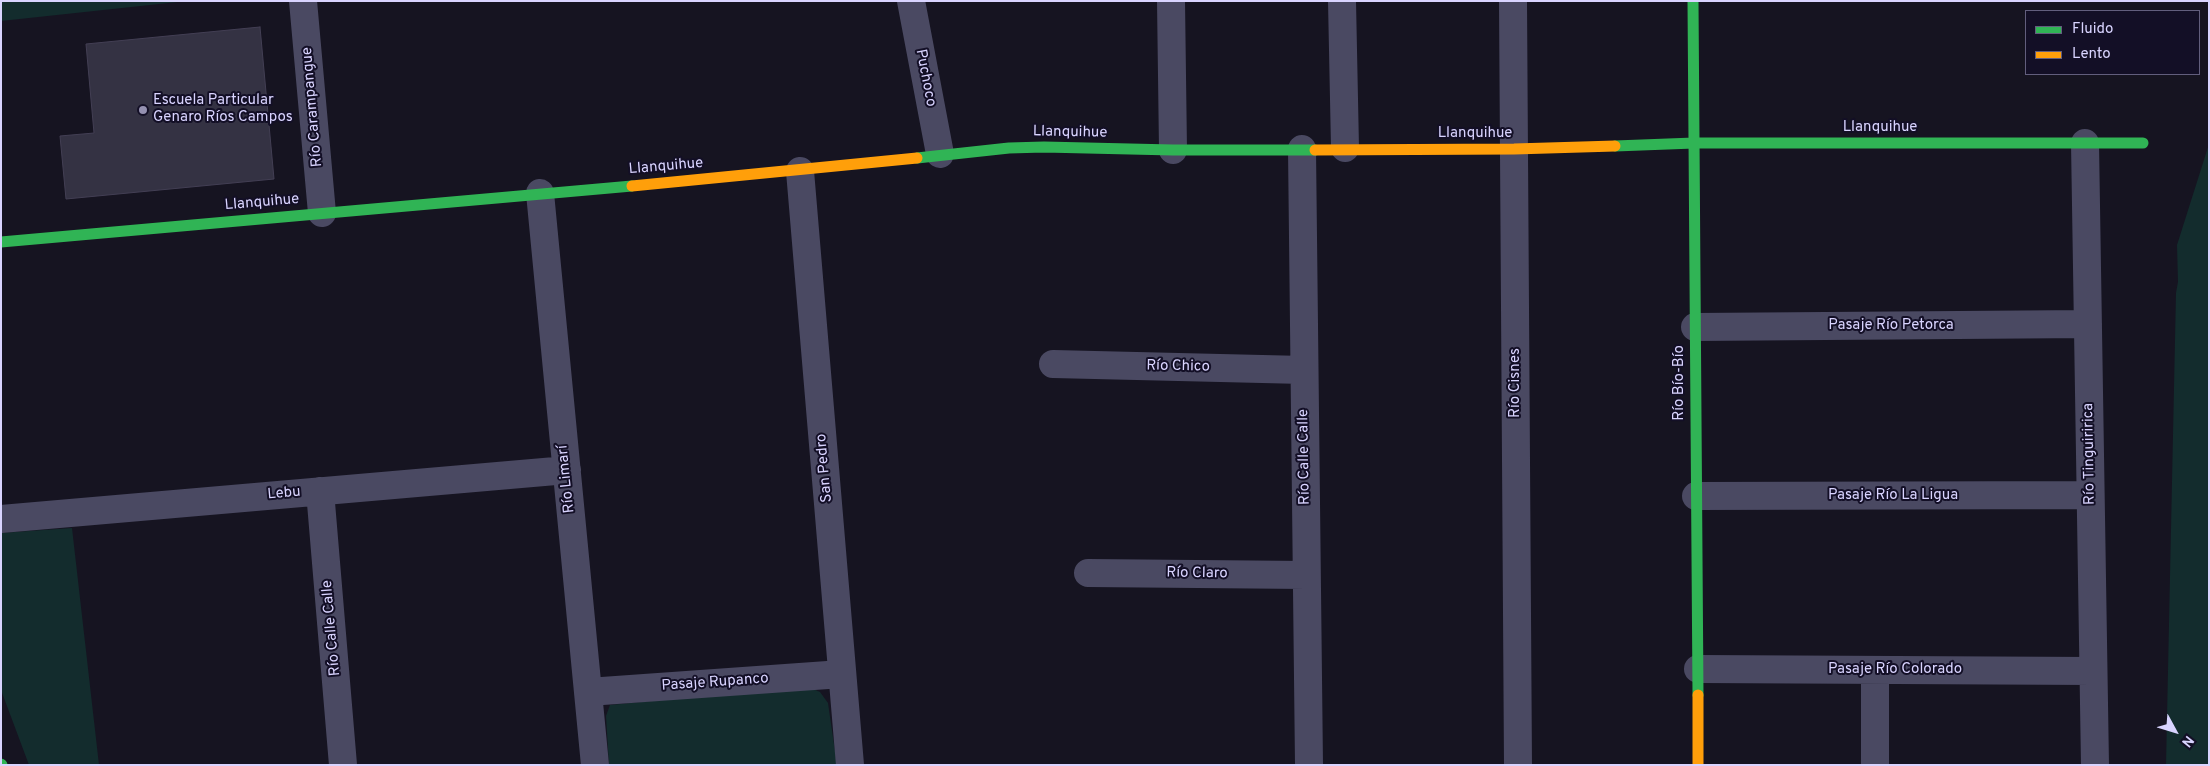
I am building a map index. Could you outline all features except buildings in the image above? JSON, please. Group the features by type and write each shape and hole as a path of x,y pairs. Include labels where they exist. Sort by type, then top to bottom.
{"street":[{"name":"Río Carampangue","path":"303,1 322,213"},
{"name":"Puchoco","path":"911,1 940,154"},
{"path":"1171,1 1173,150"},
{"path":"1342,1 1345,148"},
{"name":"Río Cisnes","path":"1513,1 1518,765"},
{"name":"Río Bío-Bío","path":"1693,1 1698,765"},
{"name":"Llanquihue","path":"1,242 800,171 940,154 1044,147 1173,150 1514,149 1694,143 2143,143"},
{"name":"Río Tinguiririca","path":"2085,143 2095,765"},
{"name":"Río Calle Calle","path":"1302,149 1308,765"},
{"name":"San Pedro","path":"800,171 850,765"},
{"name":"Río Limarí","path":"540,193 595,765"},
{"name":"Pasaje Río Petorca","path":"1695,327 2088,324"},
{"name":"Río Chico","path":"1053,364 1304,370"},
{"name":"Lebu","path":"1,519 567,470"},
{"name":"Río Calle Calle","path":"320,491 343,765"},
{"name":"Pasaje Río La Ligua","path":"1696,496 2090,495"},
{"name":"Río Claro","path":"1088,573 1306,576"},
{"name":"Pasaje Río Colorado","path":"1698,668 2093,671"},
{"path":"1875,670 1875,765"},
{"name":"Pasaje Rupanco","path":"588,692 842,674"}],"green space":[{"path":"1,1 187,1 1,21"},
{"path":"2209,144 2209,765 2166,765 2176,293 2178,282 2177,245"},
{"path":"72,528 99,765 29,765 1,690 1,533"},
{"path":"806,686 820,692 828,703 837,765 609,765 606,716 610,705"}],"traffic: fast":[{"path":"1693,1 1698,695"},
{"path":"1615,146 1694,143 2143,143"},
{"path":"917,158 1009,148 1044,147 1173,150 1315,150"},
{"path":"1,242 632,186"}],"traffic: slow":[{"path":"1315,150 1514,149 1615,146"},
{"path":"632,186 917,158"},
{"path":"1698,695 1698,765"}],"place":[{"name":"Escuela Particular Genaro Ríos Campos","path":"143,110"}]}
